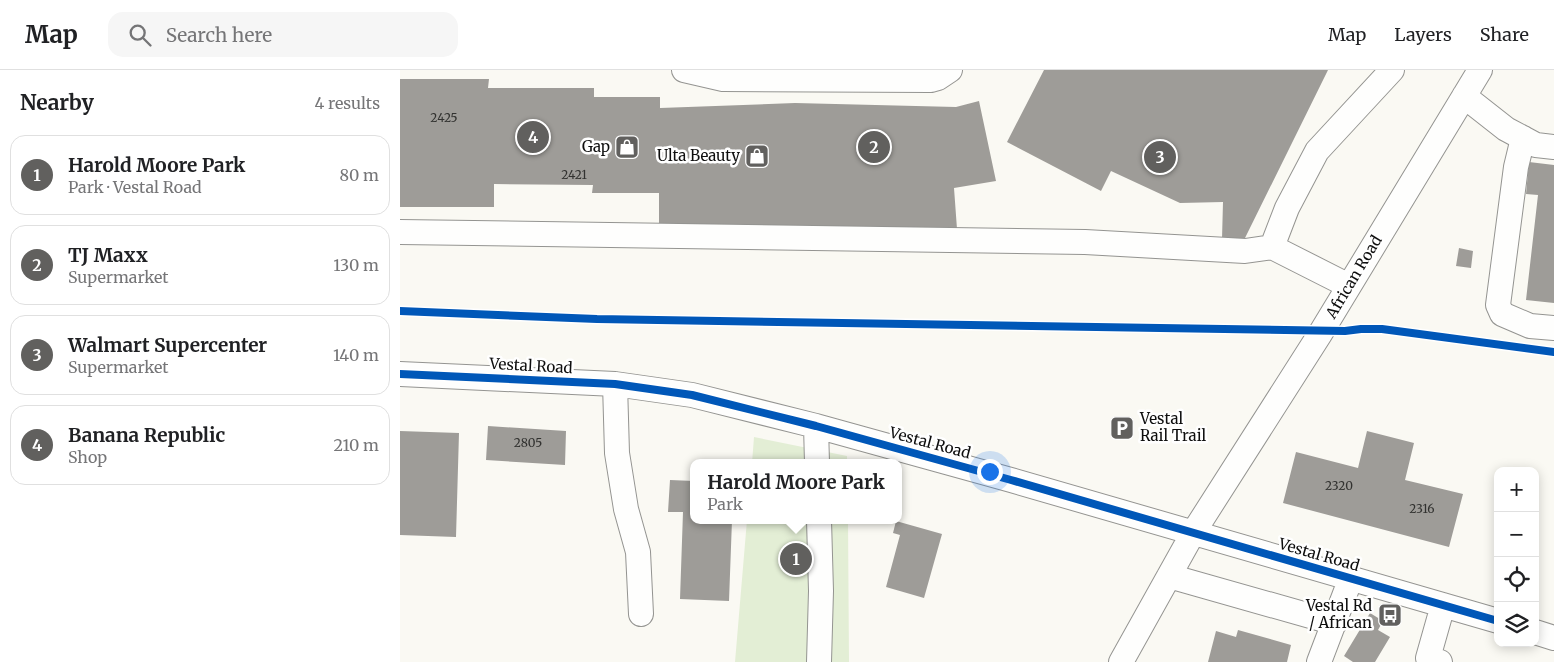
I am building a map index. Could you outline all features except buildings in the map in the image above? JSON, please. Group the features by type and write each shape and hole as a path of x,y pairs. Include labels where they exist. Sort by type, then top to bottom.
{"street":[{"path":"684,70 723,79 931,80 950,70"},
{"path":"1272,246 1287,208 1317,150 1392,70"},
{"name":"African Road","path":"1121,662 1193,533 1320,334 1480,70"},
{"path":"1464,96 1506,129 1536,145 1554,148"},
{"path":"1523,138 1516,167 1498,305 1502,314 1530,326 1554,328"},
{"path":"400,232 1075,242 1245,251 1272,246 1349,286"},
{"name":"Vestal Road","path":"400,374 615,384 692,395 816,426 1494,620"},
{"path":"615,384 617,453 626,509 638,552 641,614"},
{"path":"816,426 817,459"},
{"path":"819,524 821,591 819,662"},
{"path":"1170,576 1335,623"},
{"path":"1319,662 1351,578"},
{"path":"1432,661 1443,604"},
{"path":"1539,633 1554,638"}],"green space":[{"path":"754,437 847,456 847,459 752,459"},
{"path":"747,524 848,524 849,662 735,662"}],"cycle path":[{"path":"400,311 597,319 1345,331 1382,329 1554,352"},
{"path":"400,374 615,384 692,395 816,426 1011,480 1494,620"}],"place":[{"name":"Banana Republic","path":"533,137"},
{"name":"Gap","path":"627,147"},
{"name":"TJ Maxx","path":"874,147"},
{"name":"Ulta Beauty","path":"757,156"},
{"name":"Walmart Supercenter","path":"1160,157"},
{"name":"Vestal Rail Trail","path":"1122,428"},
{"name":"Harold Moore Park","path":"796,559"},
{"name":"Vestal Rd / African","path":"1390,615"}]}
